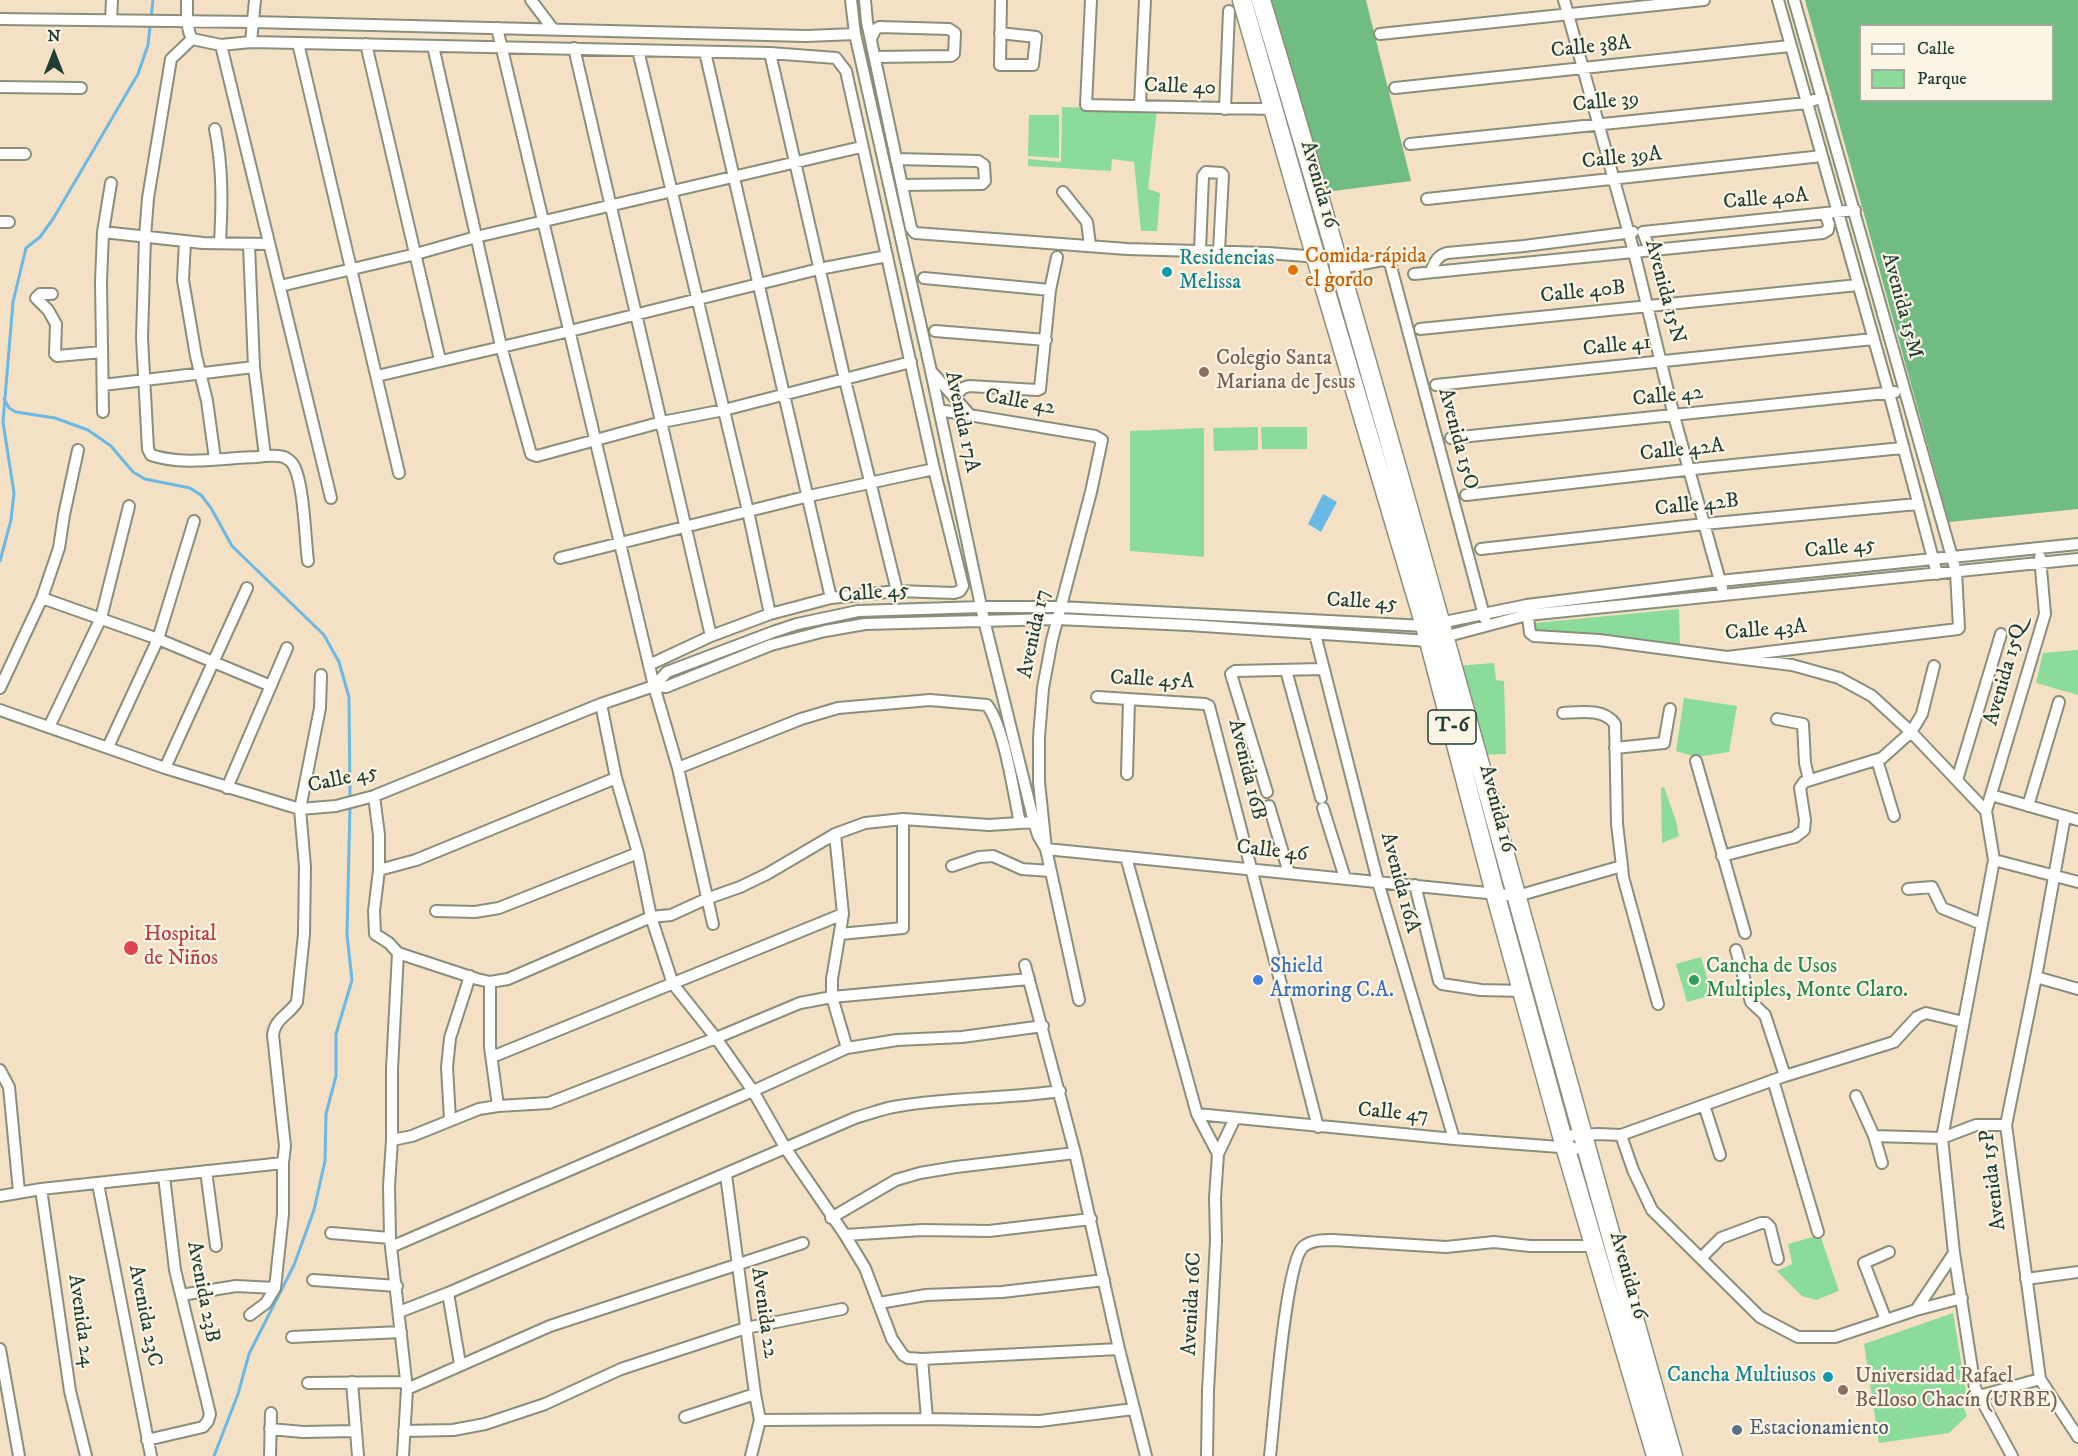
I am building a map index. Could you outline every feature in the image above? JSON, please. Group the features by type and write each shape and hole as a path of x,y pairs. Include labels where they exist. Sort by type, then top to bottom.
{"highway":[{"name":"Avenida 16","path":"1261,0 1337,261 1435,632 1495,893 1594,1246 1656,1456"},
{"name":"Avenida 16","path":"1236,5 1273,109 1318,264 1517,896 1673,1456"}],"street":[{"path":"111,20 112,0"},
{"path":"188,0 188,21 192,39"},
{"path":"251,42 255,0"},
{"path":"531,0 553,29"},
{"name":"Avenida 17A","path":"851,0 855,34 981,607 1034,822 1046,849"},
{"path":"865,0 896,159 911,228 915,233 1127,249 1299,254 1318,264 1337,261"},
{"path":"1000,33 1001,0"},
{"name":"Calle 40","path":"1091,0 1086,105 1273,109"},
{"path":"1140,106 1145,0"},
{"name":"Avenida 15N","path":"1564,0 1634,252 1674,416 1724,594"},
{"path":"1380,34 1704,0"},
{"name":"Avenida 15M","path":"1778,0 1889,393 1937,574"},
{"name":"Avenida 15M","path":"1794,0 1956,572 1960,624"},
{"path":"1225,109 1236,5"},
{"path":"0,19 253,22 806,36 855,34"},
{"path":"871,39 879,27 949,29 955,33 954,54 951,56 875,57"},
{"path":"497,28 654,686 678,768 713,924"},
{"path":"192,39 221,45 251,42 770,53 836,57 846,70 861,147 934,469 963,586 960,591 954,593 897,591 831,598 770,614 711,636 649,664"},
{"path":"192,39 171,59 148,198 142,338 146,380 146,442 151,455 181,460 265,456 283,457 293,463 298,477 308,561"},
{"path":"298,43 399,473"},
{"path":"366,44 440,360"},
{"path":"221,45 331,498"},
{"path":"434,46 501,346 531,454 537,456 662,422 724,410 911,362"},
{"name":"Calle 38A","path":"1395,88 1790,46"},
{"path":"574,48 711,636"},
{"path":"638,50 748,511 770,614"},
{"path":"705,52 831,598"},
{"path":"770,53 845,380 897,591"},
{"path":"0,87 81,88"},
{"name":"Calle 39","path":"1410,144 1806,103 1822,97"},
{"path":"215,129 220,154 222,192 220,243"},
{"path":"280,286 416,254 476,237 861,147"},
{"path":"0,154 25,154"},
{"name":"Calle 39A","path":"1427,199 1822,156"},
{"path":"896,159 978,161 984,165 985,181 982,184 902,184"},
{"path":"1200,251 1204,173 1221,173 1223,178 1219,251"},
{"path":"103,412 103,232 111,183"},
{"path":"1063,192 1088,222 1090,245"},
{"path":"1202,205 1221,207"},
{"path":"1825,214 1855,210"},
{"name":"Calle 40A","path":"1414,274 1823,233 1828,230 1829,224 1825,214 1627,232"},
{"path":"103,232 185,241 269,244"},
{"path":"1431,271 1436,260 1447,253 1524,246 1627,232"},
{"path":"1643,232 1650,250"},
{"path":"185,241 183,280 207,401 215,459"},
{"path":"249,245 254,367 265,456"},
{"path":"1524,246 1526,262"},
{"path":"377,376 819,269 887,256"},
{"path":"954,397 963,388 969,386 1040,389 1050,290 1057,257"},
{"name":"Avenida 15O","path":"1337,261 1383,260 1390,263 1486,626"},
{"path":"924,278 1050,290"},
{"name":"Calle 40B","path":"1420,329 1858,285"},
{"path":"52,294 40,294 36,298 48,310 56,324 55,354 57,356 102,352"},
{"path":"935,331 1046,340"},
{"name":"Calle 41","path":"1436,385 1873,339"},
{"path":"103,385 254,367"},
{"path":"930,371 970,415"},
{"name":"Calle 42","path":"1451,438 1903,390"},
{"name":"Calle 42","path":"939,410 1095,436"},
{"name":"Avenida 17","path":"1046,849 1039,782 1039,737 1043,688 1057,619 1102,442 1095,436"},
{"name":"Calle 42A","path":"1466,495 1902,448"},
{"path":"0,688 42,598 59,548 78,450"},
{"path":"560,558 809,496 934,469"},
{"name":"Calle 42B","path":"1481,549 1704,524 1917,504"},
{"path":"49,727 101,618 129,506"},
{"path":"108,747 158,639 194,521"},
{"name":"Calle 45","path":"0,710 165,768 300,809 336,806 374,796 601,704 654,686 666,687 771,645 825,631 865,624 1057,619 1315,634 1435,632 1486,626 1527,610 1720,581 2078,544"},
{"name":"Avenida 15Q","path":"1986,811 2044,615 2042,563 2037,548"},
{"name":"Calle 45","path":"654,686 667,672 797,624 858,611 1060,607 1435,632 1483,614 1724,594 2078,559"},
{"path":"165,768 247,588"},
{"path":"42,598 158,639 271,686"},
{"name":"Calle 43A","path":"1527,610 1530,633 1534,636 1599,640 1727,657 1958,630 1960,624"},
{"name":"Avenida 16A","path":"1315,634 1322,669 1378,882 1454,1139"},
{"path":"1957,780 2001,634"},
{"path":"227,788 287,648"},
{"path":"1727,657 1792,665 1839,678 1872,696 1911,732 1986,811 1994,860 1941,1138 1954,1253 1975,1388 2012,1456"},
{"path":"1722,856 1795,837 1804,830 1805,820 1800,788 1804,782 1882,758 1911,732 1922,714 1934,666"},
{"path":"1267,792 1231,674 1322,669"},
{"path":"1286,670 1345,878"},
{"path":"250,1315 266,1303 275,1288 283,1214 285,1146 273,1035 278,1020 297,1002 304,934 305,867 300,809 320,708 321,675"},
{"name":"Calle 45A","path":"1097,697 1205,704"},
{"path":"678,768 801,719 838,708 930,700 987,705 994,714 1020,823"},
{"path":"1127,774 1130,700"},
{"path":"2028,806 2059,702"},
{"path":"601,704 616,778 638,853 651,917 673,984 716,1038 753,1091 786,1149 831,1218 845,1235 865,1268 892,1340 903,1355 908,1358 922,1359 1119,1349"},
{"name":"Avenida 16B","path":"1205,704 1209,706 1318,1127"},
{"path":"1615,748 1664,743 1670,709"},
{"path":"1563,713 1592,712 1613,721 1617,824 1623,877 1658,1004"},
{"path":"1778,719 1803,724 1805,763 1809,780"},
{"path":"1877,760 1894,816"},
{"path":"1696,761 1745,933"},
{"path":"379,870 416,860 616,778"},
{"path":"1991,795 2078,820"},
{"path":"374,796 379,835 379,870 374,911 375,934 398,952 490,982 508,979 651,917 670,915 740,887 767,874 835,834 865,823 903,819 989,825 1034,822"},
{"path":"1269,806 1289,873"},
{"name":"Avenida 15P","path":"2065,816 2006,1125 2040,1379 2078,1437"},
{"path":"840,934 903,928 903,819"},
{"path":"835,834 843,914 832,979 832,997 847,1048"},
{"path":"1046,849 1079,1000"},
{"name":"Calle 46","path":"1046,849 1517,896"},
{"path":"436,911 475,912 499,908 638,853"},
{"path":"952,866 979,857 993,856 1022,868 1050,871"},
{"path":"1126,857 1197,1114 1218,1154"},
{"path":"1994,860 2078,882"},
{"path":"1517,896 1622,866"},
{"path":"1415,885 1439,981 1442,984 1481,990 1523,991"},
{"path":"1908,889 1932,887 1942,908 1982,924"},
{"path":"492,1057 843,914"},
{"path":"1736,950 1751,1002 1766,1015 1785,1076"},
{"path":"398,952 392,1069 392,1140 388,1186 391,1243 406,1385 404,1456"},
{"path":"1025,965 1060,1091 1133,1409 1146,1456"},
{"path":"450,1120 447,1067 450,1038 470,976"},
{"path":"2036,977 2078,989"},
{"path":"392,1140 412,1136 479,1109 549,1103 800,1003 832,997 1029,979"},
{"path":"490,982 490,1047 498,1106"},
{"path":"1962,1298 1835,1336 1798,1336 1760,1317 1652,1210 1633,1170 1621,1135 1773,1080 1894,1042 1917,1017 1926,1013 1963,1022"},
{"path":"331,1233 391,1243 753,1091 847,1048 897,1040 962,1037 1042,1026"},
{"path":"0,1070 9,1088 19,1192"},
{"path":"1773,1080 1818,1232"},
{"path":"399,1312 726,1175 855,1118 896,1106 1060,1091"},
{"path":"1856,1096 1874,1136 1882,1163"},
{"path":"1704,1105 1720,1155"},
{"name":"Calle 47","path":"1197,1114 1454,1139 1565,1143 1621,1135"},
{"path":"1218,1154 1235,1118"},
{"path":"1874,1136 1941,1138 1976,1125 2006,1125"},
{"path":"831,1218 896,1180 920,1173 1075,1153"},
{"name":"Avenida 16C","path":"1207,1456 1218,1154"},
{"path":"0,1196 41,1189 283,1163"},
{"path":"206,1171 216,1246"},
{"name":"Avenida 22","path":"726,1175 760,1420 751,1456"},
{"name":"Avenida 23B","path":"147,1440 203,1427 210,1414 175,1270 164,1176"},
{"name":"Avenida 23C","path":"98,1184 151,1456"},
{"name":"Avenida 24","path":"41,1189 70,1391 86,1456"},
{"path":"845,1235 922,1230 989,1231 1091,1219"},
{"path":"1701,1258 1721,1238 1766,1223 1770,1227 1778,1259"},
{"path":"1270,1456 1287,1302 1293,1267 1302,1248 1317,1241 1333,1240 1446,1247 1494,1242 1530,1246 1594,1246"},
{"path":"308,1383 352,1382 406,1385 550,1326 803,1243"},
{"path":"1886,1320 1864,1263 1889,1252"},
{"path":"1916,1310 1954,1253"},
{"path":"2026,1279 2078,1272"},
{"path":"313,1280 397,1286"},
{"path":"879,1303 926,1295 1002,1292 1104,1280"},
{"path":"181,1295 236,1286 275,1288"},
{"path":"448,1293 460,1364"},
{"path":"404,1431 453,1430 485,1425 545,1404 621,1369 746,1328 842,1309"},
{"path":"292,1337 401,1332"},
{"path":"0,1349 19,1456"},
{"path":"922,1359 927,1419"},
{"path":"1979,1395 2040,1379"},
{"path":"352,1382 358,1456"},
{"path":"685,1417 755,1394"},
{"path":"760,1420 1040,1421 1133,1409"},
{"path":"270,1456 271,1413"},
{"path":"0,1424 12,1422"},
{"path":"270,1429 303,1432 355,1431"}],"green space":[{"path":"1271,0 1366,0 1411,181 1326,192"},
{"path":"1805,0 2078,0 2078,509 1949,522"},
{"path":"1062,107 1157,110 1148,189 1160,193 1157,231 1141,231 1134,162 1112,159 1111,171 1028,166 1028,159 1061,162"},
{"path":"1029,115 1059,115 1059,158 1028,156"},
{"path":"1258,427 1258,450 1214,451 1213,428"},
{"path":"1261,427 1307,427 1307,449 1262,449"},
{"path":"1204,428 1204,557 1130,551 1130,431"},
{"path":"1679,609 1680,647 1537,632 1535,623"},
{"path":"2078,650 2078,695 2036,683 2043,653"},
{"path":"1494,663 1496,680 1504,681 1506,754 1479,755 1456,666"},
{"path":"1684,698 1737,706 1729,752 1696,757 1676,751"},
{"path":"1664,787 1679,836 1662,843 1661,788"},
{"name":"Cancha de Usos Multiples, Monte Claro.","path":"1701,957 1712,995 1687,1002 1676,964"},
{"path":"1820,1235 1839,1291 1816,1300 1802,1296 1777,1271 1792,1264 1788,1244"},
{"path":"1953,1313 1968,1403 1963,1406 1967,1416 1949,1433 1879,1443 1864,1344"}],"water":[{"path":"1323,494 1337,502 1321,532 1308,524"}],"waterway":[{"path":"0,561 11,520 14,493 3,422 13,302 26,248 40,237 53,219 138,74 148,45 153,0"},
{"path":"4,399 9,408 16,412 55,418 88,430 111,446 133,472 145,479 190,488 201,495 232,546 324,635 339,662 349,697 350,799"},
{"path":"214,1456 238,1394 249,1354 294,1265 314,1210 325,1161 326,1114 336,1076 336,1034 352,980 347,935 350,805"}],"place":[{"name":"Comida rápida el gordo","path":"1293,270"},
{"name":"Residencias Melissa","path":"1167,272"},
{"name":"Colegio Santa Mariana de Jesus","path":"1204,372"},
{"name":"Hospital de Niños","path":"131,948"},
{"name":"Shield Armoring C.A.","path":"1258,980"},
{"name":"Cancha de Usos Multiples, Monte Claro.","path":"1694,980"},
{"name":"Cancha Multiusos","path":"1828,1377"},
{"name":"Universidad Rafael Belloso Chacín (URBE)","path":"1843,1390"},
{"name":"Estacionamiento","path":"1737,1430"}]}
